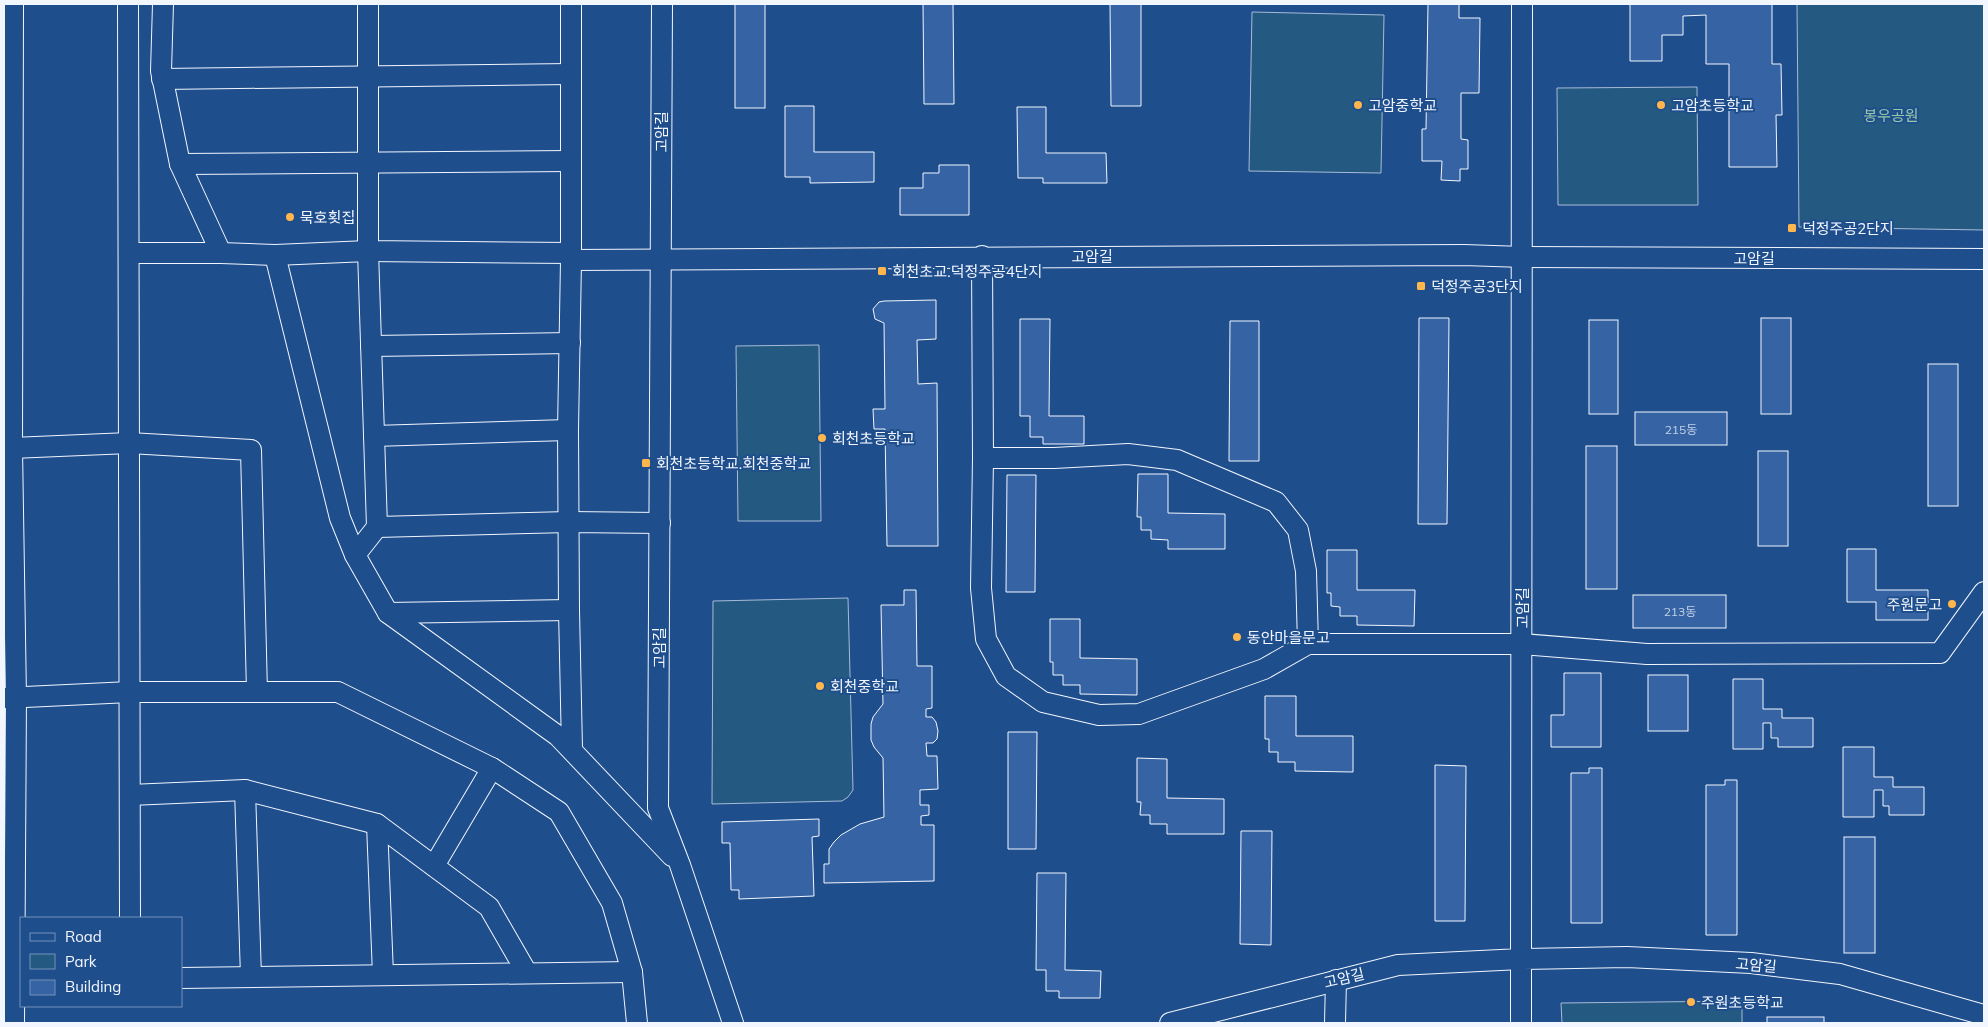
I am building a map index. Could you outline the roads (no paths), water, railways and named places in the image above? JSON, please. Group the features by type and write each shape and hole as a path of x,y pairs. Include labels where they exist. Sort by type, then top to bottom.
{"street":[{"path":"128,4 130,917"},
{"path":"163,4 161,71 180,164 221,253"},
{"path":"355,555 377,528 368,251 368,4"},
{"path":"571,4 571,256 568,430 572,748"},
{"name":"고암길","path":"662,4 658,808 680,865 734,1023"},
{"name":"고암길","path":"1521,1023 1522,4"},
{"path":"10,10 8,126 9,919 14,1023"},
{"path":"162,79 571,74"},
{"path":"180,164 570,161"},
{"path":"129,253 275,255 368,251 660,259"},
{"path":"275,255 340,518 355,555 388,613 572,748 680,865"},
{"name":"고암길","path":"660,259 1464,255 1523,257 1984,259"},
{"path":"982,256 983,458 981,588 986,639 1006,676 1043,702 1099,715 1140,714 1264,669 1308,644 1522,644 1647,654 1940,653 1984,592"},
{"path":"371,346 570,343"},
{"path":"374,436 568,430"},
{"path":"8,448 129,443 251,450 257,692"},
{"path":"983,458 1054,458 1128,454 1176,460 1276,502 1298,530 1306,571 1308,644"},
{"path":"377,528 569,522 660,523"},
{"path":"388,613 569,610"},
{"path":"10,698 130,692 338,692 492,768 559,812 612,903 632,972 637,1023"},
{"path":"434,866 492,768"},
{"path":"130,795 245,790 377,824 490,907 527,973"},
{"path":"245,790 251,977"},
{"path":"377,824 383,975"},
{"name":"고암길","path":"1170,1023 1398,965 1521,959 1627,957 1751,963 1840,974 1984,1015"},
{"path":"182,978 632,972"},
{"path":"1335,1023 1336,980"}],"place":[{"name":"고암중학교","path":"1358,105"},
{"name":"고암초등학교","path":"1661,105"},
{"name":"묵호횟집","path":"290,217"},
{"name":"덕정주공2단지","path":"1792,228"},
{"name":"회천초교.덕정주공4단지","path":"882,271"},
{"name":"덕정주공3단지","path":"1421,286"},
{"name":"회천초등학교","path":"822,438"},
{"name":"회천초등학교.회천중학교","path":"646,463"},
{"name":"주원문고","path":"1952,604"},
{"name":"동안마을문고","path":"1237,637"},
{"name":"회천중학교","path":"820,686"},
{"name":"주원초등학교","path":"1691,1002"}],"park label":[{"name":"봉우공원","path":"1891,115"}]}
